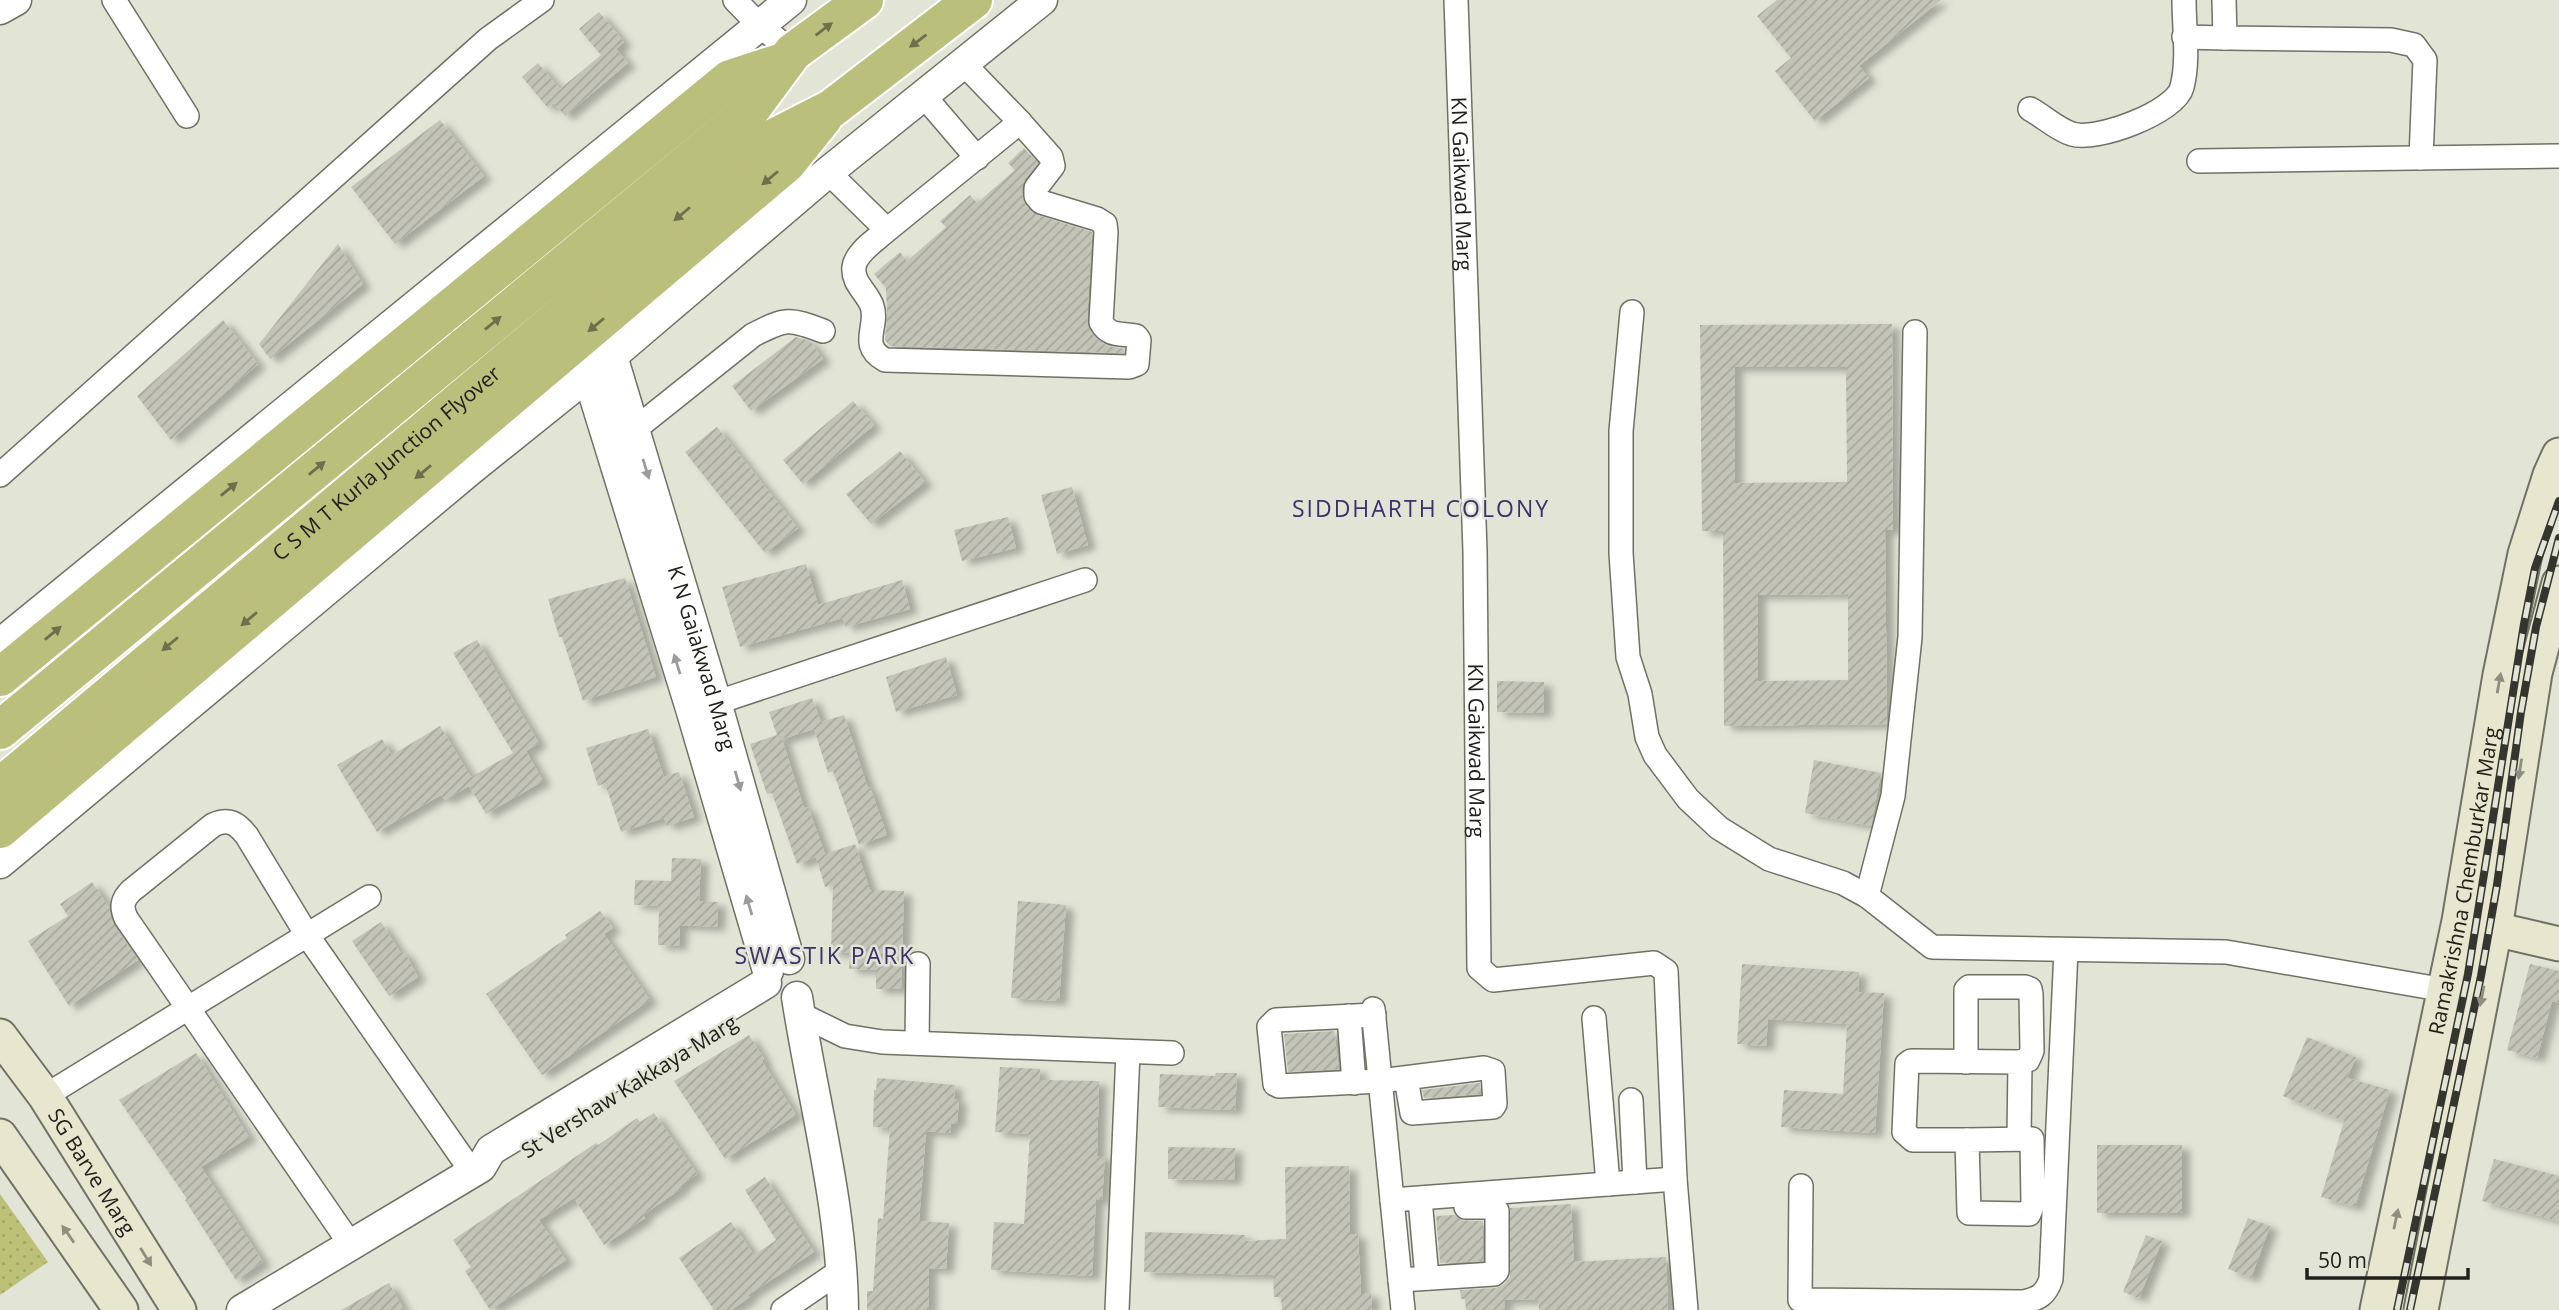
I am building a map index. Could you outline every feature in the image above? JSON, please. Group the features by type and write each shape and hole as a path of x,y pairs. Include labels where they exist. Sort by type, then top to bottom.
{"highway":[{"path":"0,677 730,79 790,56 864,0"},
{"path":"0,829 788,163 831,108 972,0"},
{"path":"760,126 790,56"},
{"path":"760,126 831,108"},
{"name":"C S M T Kurla Junction Flyover","path":"0,730 760,126"},
{"name":"C S M T Kurla Junction Flyover","path":"0,787 760,126"}],"main road":[{"name":"Ramakrishna Chemburkar Marg","path":"2377,1310 2459,920 2500,676 2525,554 2559,455"},
{"name":"Ramakrishna Chemburkar Marg","path":"2421,1310 2495,929 2535,673 2559,583"},
{"path":"2459,920 2559,944"},
{"name":"SG Barve Marg","path":"0,1036 45,1096 179,1310"},
{"path":"0,1136 121,1310"},
{"path":"2412,1146 2451,1154"}],"street":[{"path":"0,9 16,0"},
{"path":"114,0 187,116"},
{"path":"0,474 488,39 542,0"},
{"path":"735,0 790,56"},
{"path":"0,644 791,0"},
{"path":"0,863 470,470 611,356 828,172 1042,0"},
{"name":"KN Gaikwad Marg","path":"1456,0 1475,551 1479,968 1493,979 1654,963 1666,971 1675,1179 1686,1310"},
{"path":"2031,108 2073,135 2106,133 2160,112 2182,90 2184,0"},
{"path":"2224,0 2225,38"},
{"path":"2184,37 2391,40 2414,45 2425,60 2421,158"},
{"path":"964,63 1020,122 1051,157 1053,166 1036,188 1036,196 1041,202 1097,219 1105,224 1101,322 1105,330 1136,336 1139,341 1137,364 1129,367 885,360 875,355 870,342 873,311 871,303 855,278 854,267 858,257 887,230 1020,122"},
{"path":"924,96 977,158"},
{"path":"2199,162 2559,156"},
{"path":"828,172 887,230"},
{"path":"1632,312 1621,431 1621,553 1626,644 1640,694 1647,737 1655,755 1688,799 1719,828 1769,859 1843,883 1867,896 1932,947 2226,952 2445,990"},
{"path":"611,449 753,335 771,326 794,320 823,331"},
{"path":"1867,896 1893,796 1910,638 1915,332"},
{"name":"K N Gaiakwad Marg","path":"611,356 634,430 673,605 782,987 843,1269 843,1310"},
{"name":"K N Gaiakwad Marg","path":"588,375 611,449 673,605"},
{"path":"704,707 1085,580"},
{"path":"351,1245 126,918 122,908 124,898 131,891 213,825 230,821 238,825 247,836 307,935 477,1169"},
{"path":"45,1096 369,897"},
{"path":"1999,948 1999,987"},
{"path":"1801,1186 1801,1305 1964,1306 2023,1302 2036,1299 2047,1291 2051,1279 2066,950"},
{"path":"917,1043 918,964"},
{"path":"782,987 845,1036 917,1043 1172,1053"},
{"name":"St Vershaw Kakkaya Marg","path":"242,1310 477,1169 491,1150 548,1127 782,987"},
{"path":"1966,1062 1966,990 1969,987 2031,989 2031,1056 2020,1062 1966,1062 1911,1061 1907,1064 1904,1132 1913,1140 2057,1139"},
{"path":"1403,1310 1393,1206 1380,1082 1373,1012 1276,1020 1269,1027 1275,1084 1279,1086 1380,1082 1406,1078"},
{"path":"1349,1016 1354,1083"},
{"path":"2032,1016 2063,1016"},
{"path":"1594,1017 1608,1184"},
{"path":"1117,1310 1128,1052"},
{"path":"1967,1140 1969,1213 2029,1214 2032,1204 2032,1177 2020,1062"},
{"path":"1601,1101 1672,1099"},
{"path":"1631,1100 1635,1182"},
{"path":"2032,1177 2056,1177"},
{"path":"1393,1206 1675,1179"},
{"path":"1393,1206 1421,1210 1486,1205 1493,1206 1497,1212 1497,1271 1494,1274 1400,1280"},
{"path":"1421,1210 1427,1278"},
{"path":"783,1310 843,1269"}],"green space":[{"path":"0,1194 48,1262 0,1295"}],"building":[{"path":"1777,0 1941,0 1859,66 1869,78 1815,121 1775,71 1791,58 1757,16"},
{"path":"599,12 624,42 616,49 628,63 565,116 554,103 548,108 522,77 538,63 560,89 601,55 579,29"},
{"path":"440,120 484,176 395,244 351,187"},
{"path":"1024,148 1038,163 1025,179 1021,190 1025,204 1037,215 1092,232 1087,322 1089,330 1098,341 1124,349 1124,353 890,346 885,340 886,288 874,274 900,252 907,261 946,227 940,221 970,195 977,203 1015,170 1008,163"},
{"path":"338,244 363,284 270,359 259,344"},
{"path":"223,320 258,364 171,440 137,396"},
{"path":"1892,324 1893,530 1885,530 1887,724 1724,726 1723,531 1702,531 1700,325","holes":["1735,367 1846,367 1847,482 1735,483","1848,594 1848,680 1758,681 1758,595"]},
{"path":"796,337 810,341 823,359 751,411 732,386"},
{"path":"853,401 874,425 803,484 783,460"},
{"path":"717,427 798,528 765,553 685,452"},
{"path":"900,451 925,482 871,524 846,494"},
{"path":"1072,487 1088,545 1057,554 1041,495"},
{"path":"1008,517 1016,548 962,561 954,530"},
{"path":"806,564 818,605 902,580 910,609 846,627 843,618 740,647 722,587"},
{"path":"625,578 656,677 583,701 548,599"},
{"path":"477,640 539,743 526,751 543,781 486,814 469,786 445,800 441,795 377,832 337,765 382,739 392,755 440,726 471,777 513,753 453,653"},
{"path":"946,657 957,695 896,712 886,677"},
{"path":"1497,681 1544,682 1544,713 1497,712"},
{"path":"812,698 821,722 844,715 887,835 859,845 833,771 828,773 814,729 782,739 804,808 808,807 825,854 855,844 870,890 904,891 901,989 876,989 876,970 849,969 850,953 831,952 833,885 825,887 816,857 797,864 772,793 767,794 750,744 777,735 769,712"},
{"path":"648,729 664,777 679,772 694,817 667,826 664,818 621,832 605,783 598,786 586,748"},
{"path":"1814,760 1881,773 1871,826 1805,813"},
{"path":"672,858 701,859 699,901 718,902 717,927 680,925 679,946 658,945 659,906 634,905 635,880 671,881"},
{"path":"92,882 109,907 114,926 138,960 69,1006 28,941 68,916 60,904"},
{"path":"1018,901 1066,905 1059,1001 1011,998"},
{"path":"600,911 613,928 604,934 650,1000 542,1075 486,994 567,938 565,935"},
{"path":"381,922 401,953 404,951 418,977 389,996 352,941"},
{"path":"1742,964 1859,972 1858,992 1884,993 1875,1133 1781,1127 1784,1090 1843,1094 1847,1024 1768,1019 1766,1046 1737,1044"},
{"path":"2530,964 2559,971 2559,1003 2552,1001 2537,1058 2507,1050"},
{"path":"1334,1031 1339,1069 1288,1072 1284,1034"},
{"path":"749,1035 796,1115 725,1159 674,1081"},
{"path":"2307,1037 2356,1057 2347,1078 2390,1090 2355,1207 2321,1197 2344,1121 2283,1096"},
{"path":"196,1053 249,1137 201,1167 263,1262 236,1280 185,1200 187,1199 119,1100"},
{"path":"1000,1067 1040,1069 1039,1080 1099,1081 1097,1156 1105,1156 1102,1200 1096,1199 1092,1276 991,1270 994,1222 1024,1224 1030,1134 995,1132"},
{"path":"1216,1073 1237,1073 1235,1110 1158,1107 1160,1074 1215,1076"},
{"path":"877,1078 955,1085 954,1099 959,1099 957,1124 951,1123 950,1133 926,1131 919,1221 949,1223 946,1269 929,1268 929,1310 867,1310 867,1291 873,1291 878,1218 883,1219 890,1128 873,1127"},
{"path":"1480,1083 1480,1094 1424,1098 1422,1090"},
{"path":"654,1113 697,1174 643,1215 645,1218 604,1245 574,1198 539,1220 566,1260 490,1310 465,1271 471,1267 453,1240 596,1143 598,1145 637,1118 640,1122"},
{"path":"2097,1145 2182,1145 2182,1213 2097,1213"},
{"path":"1168,1147 1235,1148 1234,1180 1168,1179"},
{"path":"2494,1159 2559,1176 2559,1221 2482,1201"},
{"path":"1349,1166 1350,1234 1358,1234 1361,1293 1371,1293 1372,1310 1282,1310 1281,1297 1274,1297 1273,1275 1144,1272 1145,1232 1245,1235 1245,1241 1286,1239 1285,1167"},
{"path":"765,1177 814,1252 748,1295 750,1297 731,1310 714,1310 679,1258 731,1222 754,1255 776,1240 745,1190"},
{"path":"1571,1204 1574,1262 1666,1257 1668,1310 1539,1310 1538,1299 1504,1300 1505,1310 1466,1310 1465,1299 1461,1299 1460,1290 1496,1288 1510,1277 1510,1208"},
{"path":"1455,1215 1465,1221 1483,1221 1483,1261 1440,1263 1436,1216"},
{"path":"2248,1218 2270,1226 2251,1278 2228,1269"},
{"path":"2146,1235 2162,1241 2139,1298 2123,1292"},
{"path":"389,1283 404,1310 341,1310"}],"railway":[{"path":"2397,1310 2468,974 2535,568 2559,501"},
{"path":"2410,1310 2481,976 2536,627 2559,538"}],"district":[{"name":"SIDDHARTH COLONY","path":"1421,508"},
{"name":"SWASTIK PARK","path":"825,955"}]}
